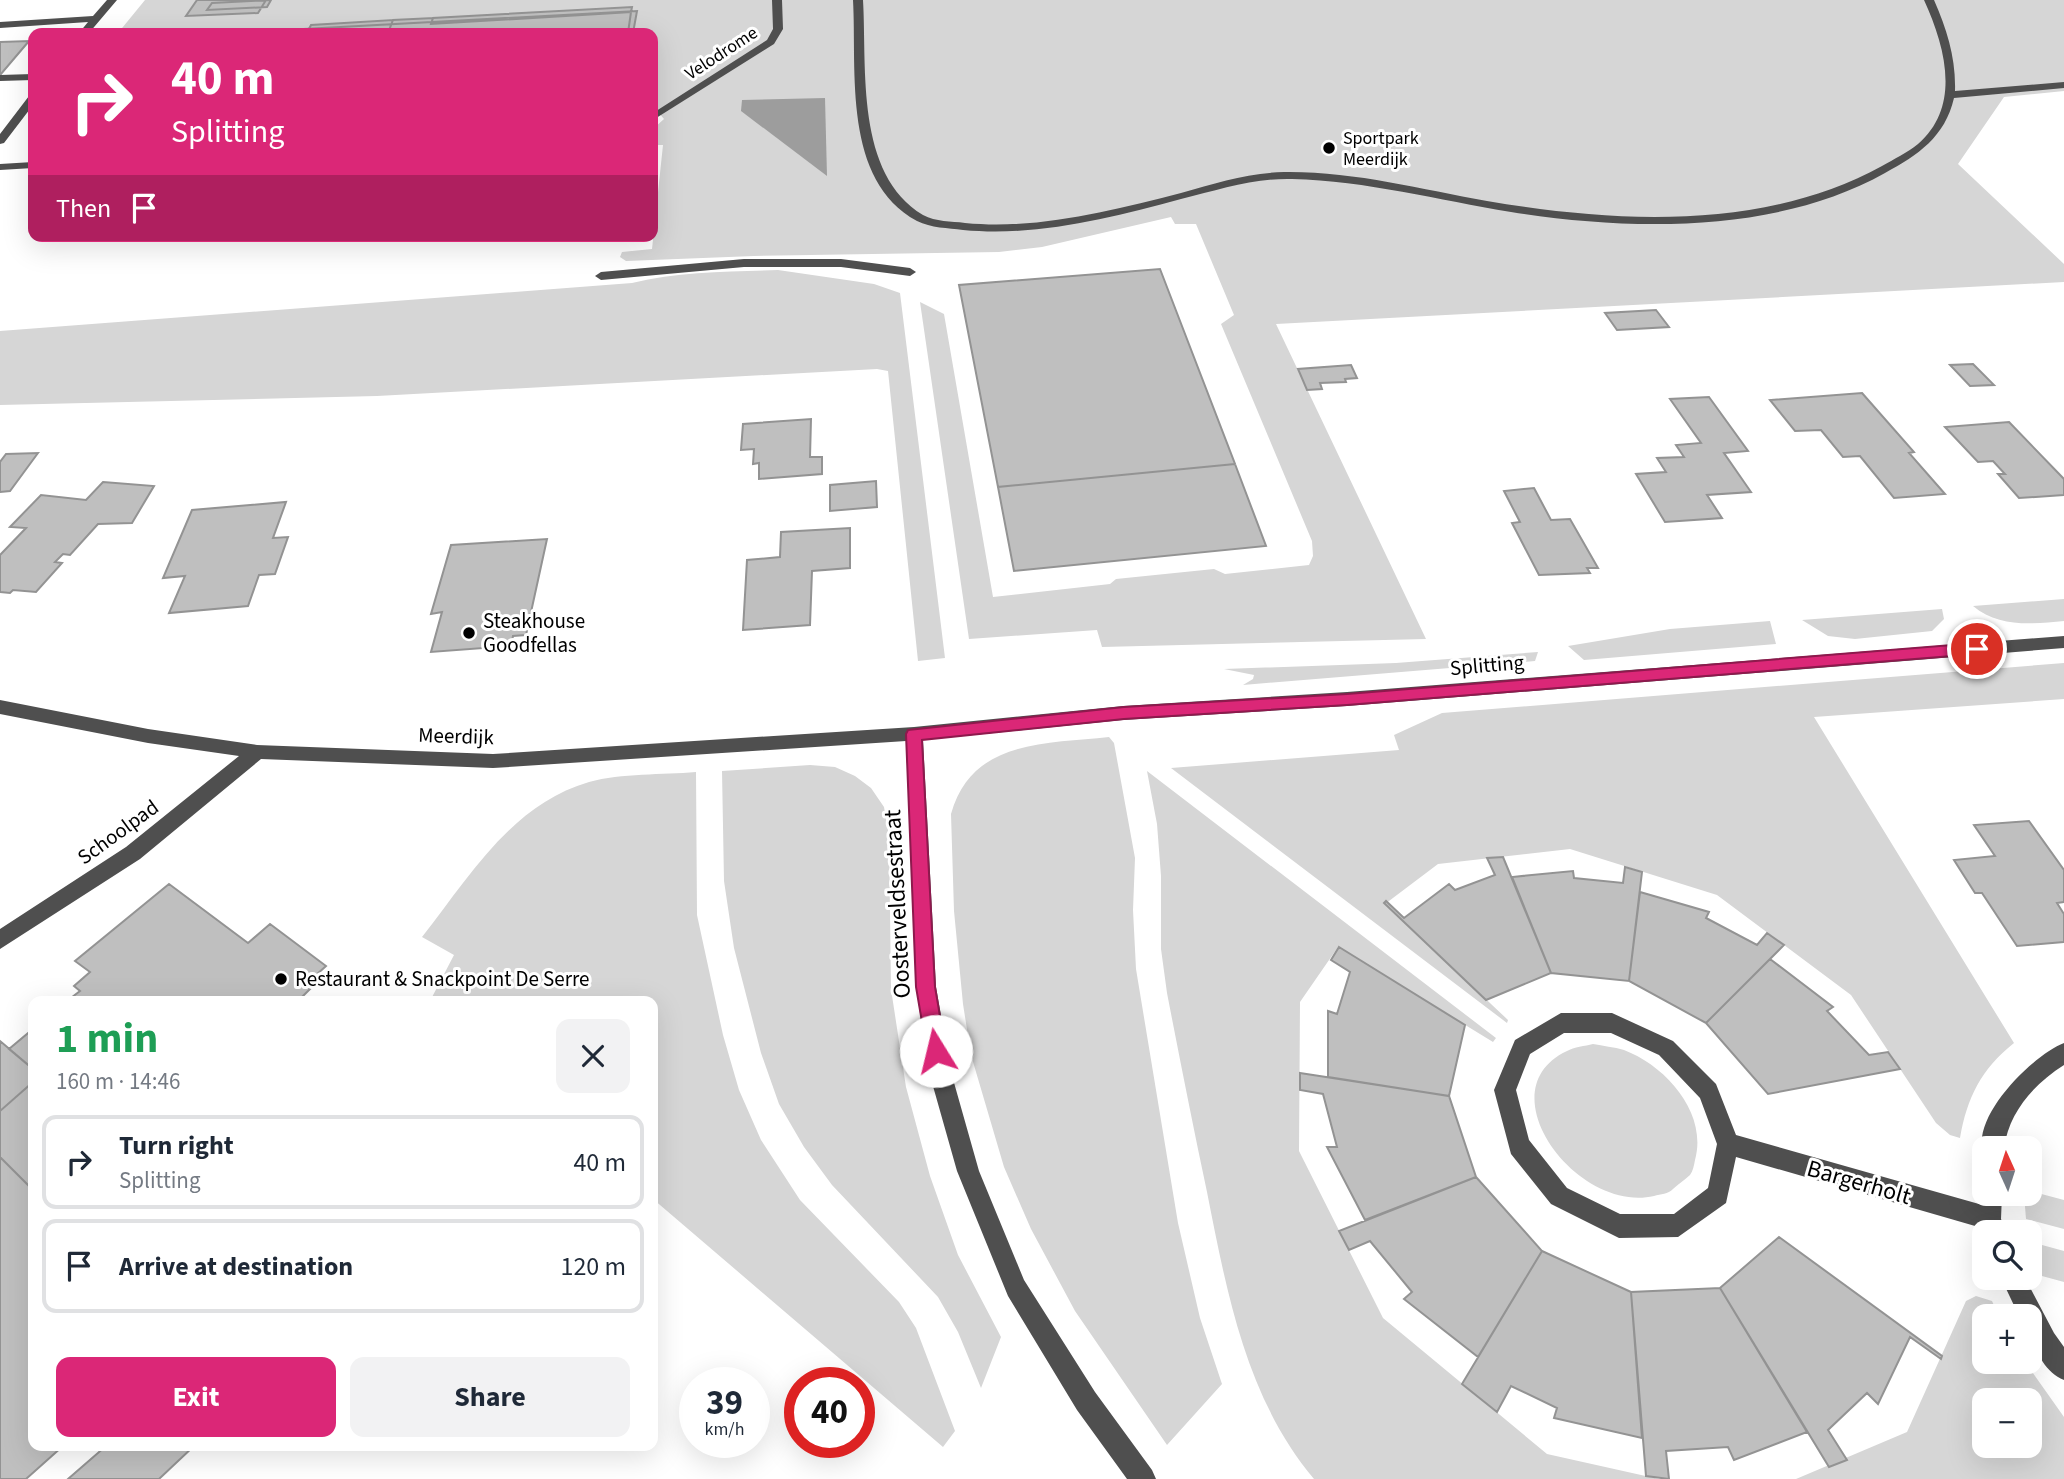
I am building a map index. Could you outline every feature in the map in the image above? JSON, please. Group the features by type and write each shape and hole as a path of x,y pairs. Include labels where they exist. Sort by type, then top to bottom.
{"street":[{"path":"88,28 112,0"},
{"name":"Velodrome","path":"658,114 772,42 778,29 777,0"},
{"path":"858,0 867,133 875,170 894,196 924,220 979,230 1012,230 1058,222 1182,196 1253,177 1335,178 1517,209 1619,219 1718,216 1778,208 1845,189 1888,169 1924,144 1943,120 1950,95 1952,68 1945,37 1929,0"},
{"path":"0,25 95,19"},
{"path":"0,78 28,77"},
{"path":"1950,95 2064,85"},
{"path":"0,141 28,105"},
{"path":"0,167 28,164"},
{"path":"601,276 744,263 841,263 910,272"},
{"name":"Splitting","path":"914,734 1124,713 1347,699 2064,642"},
{"name":"Meerdijk","path":"0,707 148,736 257,751 493,761 914,734"},
{"name":"Oosterveldsestraat","path":"914,734 926,987 940,1072 968,1171 1016,1288 1086,1401 1143,1479"},
{"name":"Schoolpad","path":"0,940 133,853 257,751"},
{"path":"1561,1023 1612,1023 1666,1048 1708,1091 1728,1144 1718,1195 1678,1225 1619,1226 1559,1196 1519,1146 1505,1090 1522,1047 1561,1023"},
{"path":"1994,1136 1994,1130 2024,1083 2064,1053"},
{"name":"Bargerholt","path":"1728,1144 1973,1220"},
{"path":"2019,1290 2045,1342 2064,1368"}],"shaded area":[{"name":"Sportpark Meerdijk","path":"145,0 2064,0 2064,91 2004,97 1958,164 2064,264 2064,282 1276,324 1426,639 1102,647 1097,630 969,639 920,302 944,314 993,597 1110,584 1116,579 1214,569 1225,574 1309,565 1313,556 1312,541 1221,324 1234,315 1196,224 1175,224 1171,217 1042,247 999,252 626,261 620,257 622,252 652,249 653,242 658,242 658,192 663,145 658,145 658,124 664,119 658,112 658,28 122,28"},
{"path":"825,98 827,176 741,111 742,100"},
{"path":"778,270 874,284 900,293 945,658 918,661 888,371 877,369 377,396 0,405 0,331 632,283 686,274"},
{"path":"2064,599 2064,621 2052,622 2005,621 1973,606"},
{"path":"1942,609 1944,619 1932,631 1855,639 1828,636 1802,620"},
{"path":"1770,621 1776,644 1584,660 1568,646 1670,629"},
{"path":"1538,652 1535,661 1243,685 1253,679 1254,675 1224,669 1396,663"},
{"path":"2064,663 2064,699 1814,717 2014,1043 1993,1063 1977,1085 1960,1138 1950,1135 1936,1123 1851,995 1717,895 1570,849 1438,864 1385,904 1508,1020 1507,1023 1171,768 1399,750 1394,735 1442,713"},
{"path":"1109,737 1114,743 1135,858 1133,910 1136,969 1178,1223 1200,1318 1222,1384 1167,1445 1075,1311 1031,1229 1004,1167 971,1055 954,911 951,814 961,789 976,771 1014,750 1061,741"},
{"path":"810,765 835,767 855,776 871,788 884,807 889,836 891,989 906,1087 930,1176 958,1255 1001,1337 981,1388 958,1332 938,1297 832,1185 804,1147 779,1104 761,1053 734,948 724,881 722,771"},
{"path":"1147,771 1496,1038 1493,1042 1338,947 1300,1002 1299,1151 1383,1318 1547,1454 1659,1479 1314,1479 1291,1448 1271,1414 1242,1343 1223,1268 1167,993 1161,949 1161,876 1157,824"},
{"path":"696,772 697,915 723,1035 739,1090 761,1140 800,1200 899,1302 916,1328 955,1431 943,1447 875,1389 875,1367 849,1367 658,1203 658,996 433,996 454,955 422,937 475,867 494,845 537,807 561,793 602,779"},
{"path":"1593,1044 1624,1050 1655,1067 1680,1093 1689,1109 1697,1142 1694,1166 1690,1175 1669,1192 1654,1196 1625,1197 1596,1186 1571,1168 1550,1145 1538,1119 1535,1093 1544,1069 1567,1051"},
{"path":"2042,1194 2064,1200 2064,1229 2042,1223 2042,1220 2026,1219 2025,1206 2042,1206"},
{"path":"2042,1245 2064,1251 2064,1282 2042,1276"},
{"path":"1976,1296 1992,1301 1993,1304 1972,1304 1972,1374 2034,1374 2064,1417 2064,1479 1796,1479 1907,1432 1966,1301"}],"building":[{"path":"197,0 266,0 258,13 186,16"},
{"path":"271,0 267,7 207,10 212,3"},
{"path":"632,7 631,12 431,24 433,18"},
{"path":"637,11 634,28 322,28"},
{"path":"631,12 629,28 390,28 393,20 433,18 431,24"},
{"path":"393,20 390,28 310,28 311,25"},
{"path":"28,41 1,74 0,74 0,42"},
{"path":"1160,269 1235,464 998,487 959,285"},
{"path":"1656,310 1669,327 1617,330 1605,313"},
{"path":"1973,364 1994,385 1970,386 1950,365"},
{"path":"1351,365 1357,378 1345,379 1346,382 1320,383 1322,389 1307,390 1298,369"},
{"path":"1862,393 1914,452 1909,453 1945,494 1894,498 1860,456 1843,457 1821,430 1795,431 1770,400"},
{"path":"1709,397 1748,451 1724,453 1751,492 1707,495 1722,518 1665,522 1636,474 1666,472 1657,458 1684,457 1676,445 1701,443 1670,399"},
{"path":"811,419 810,457 822,457 822,474 759,479 759,463 753,464 754,449 741,450 743,424"},
{"path":"2009,422 2064,479 2064,495 2019,498 1998,474 2005,474 1993,461 1978,462 1945,427"},
{"path":"38,453 10,491 0,492 0,462 6,454"},
{"path":"1235,464 1266,546 1014,571 998,487"},
{"path":"876,481 877,507 830,511 830,485"},
{"path":"103,482 154,486 132,523 98,524 70,555 63,554 55,562 62,563 36,592 0,592 0,555 26,528 10,527 41,495 86,500"},
{"path":"1534,488 1551,520 1570,519 1598,568 1587,568 1590,573 1539,575 1512,523 1520,522 1504,491"},
{"path":"286,502 273,538 288,537 275,574 259,575 248,606 169,613 185,576 163,578 192,510"},
{"path":"850,528 850,568 812,571 810,625 743,630 747,560 780,557 781,532"},
{"path":"547,539 526,635 513,636 511,646 431,652 442,612 431,614 451,545"},
{"path":"2029,821 2064,870 2064,902 2057,903 2064,914 2064,942 2017,946 1982,893 1975,893 1954,860 1995,856 1974,825"},
{"path":"1503,857 1551,973 1486,1000 1384,903 1386,901 1404,918 1449,884 1455,890 1495,875 1487,858"},
{"path":"1625,867 1642,872 1629,981 1551,973 1512,877 1573,871 1574,878 1623,883"},
{"path":"169,884 248,943 270,924 326,966 305,985 310,989 303,996 74,996 80,991 74,986 90,972 75,961"},
{"path":"1640,892 1709,912 1706,918 1757,945 1767,933 1784,945 1706,1023 1629,981"},
{"path":"1339,947 1465,1025 1449,1096 1328,1077 1328,1011 1337,1014 1350,972 1331,960"},
{"path":"1770,959 1833,1007 1827,1011 1869,1055 1888,1052 1900,1069 1768,1094 1706,1023"},
{"path":"28,1033 28,1065 9,1049"},
{"path":"0,1041 28,1065 28,1086 0,1111"},
{"path":"1300,1073 1449,1096 1476,1177 1365,1220 1327,1147 1337,1147 1323,1094 1300,1090"},
{"path":"28,1086 28,1185 0,1157 0,1111"},
{"path":"0,1157 28,1185 28,1451 57,1451 26,1479 0,1479"},
{"path":"1476,1177 1542,1251 1478,1357 1404,1299 1412,1292 1370,1241 1349,1250 1339,1231"},
{"path":"1779,1237 1942,1356 1941,1359 1910,1337 1878,1404 1867,1393 1828,1430 1847,1460 1829,1467 1720,1288"},
{"path":"1542,1251 1631,1292 1642,1438 1554,1418 1557,1408 1511,1386 1497,1412 1462,1384"},
{"path":"1720,1288 1807,1432 1734,1460 1728,1447 1666,1451 1669,1479 1646,1476 1631,1292"},
{"path":"100,1451 189,1451 159,1479 68,1479"}],"place":[{"name":"Sportpark Meerdijk","path":"1329,148"},
{"name":"Steakhouse Goodfellas","path":"469,633"},
{"name":"Restaurant & Snackpoint De Serre","path":"281,979"}],"route":[{"path":"936,1051 926,987 914,734 1124,713 1347,699 1977,649"}]}
